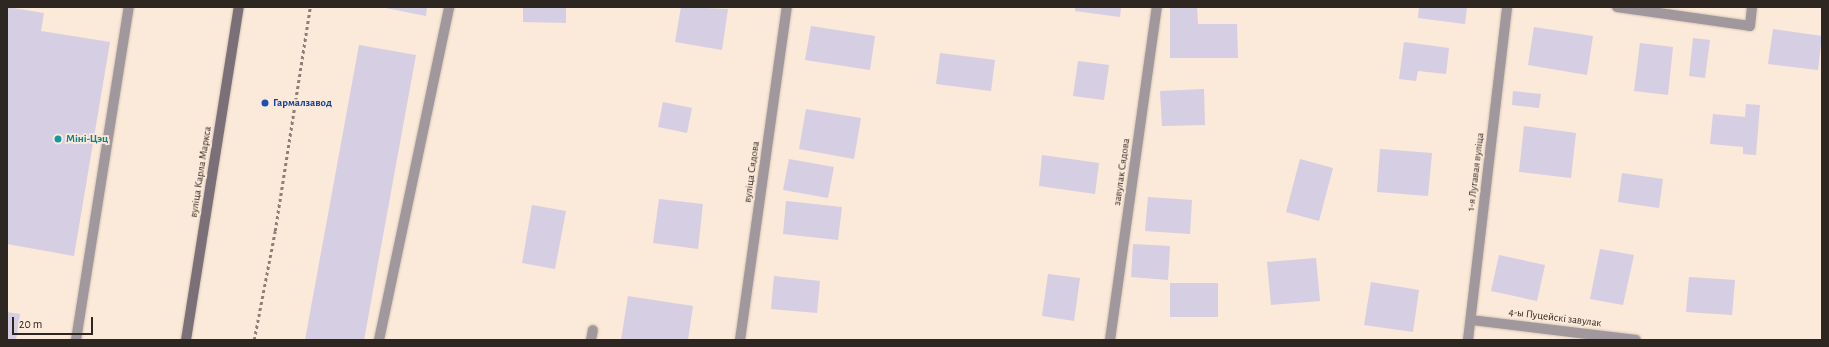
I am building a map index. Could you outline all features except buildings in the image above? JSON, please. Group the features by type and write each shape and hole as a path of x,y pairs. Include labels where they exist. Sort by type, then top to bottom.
{"main road":[{"name":"вуліца Карла Маркса","path":"186,340 239,7"}],"street":[{"path":"76,340 129,7"},
{"path":"379,340 449,7"},
{"name":"вуліца Сядова","path":"740,340 787,7"},
{"name":"завулак Сядова","path":"1110,340 1158,7"},
{"name":"1-я Лугавая вуліца","path":"1468,340 1507,7"},
{"path":"1617,7 1750,26 1752,7"},
{"name":"4-ы Пуцейскі завулак","path":"1471,320 1636,340"},
{"path":"591,340 593,330"}],"path":[{"path":"254,340 274,231 310,7"}],"place":[{"name":"Гармалзавод","path":"265,103"},
{"name":"Міні-Цэц","path":"58,139"}]}
